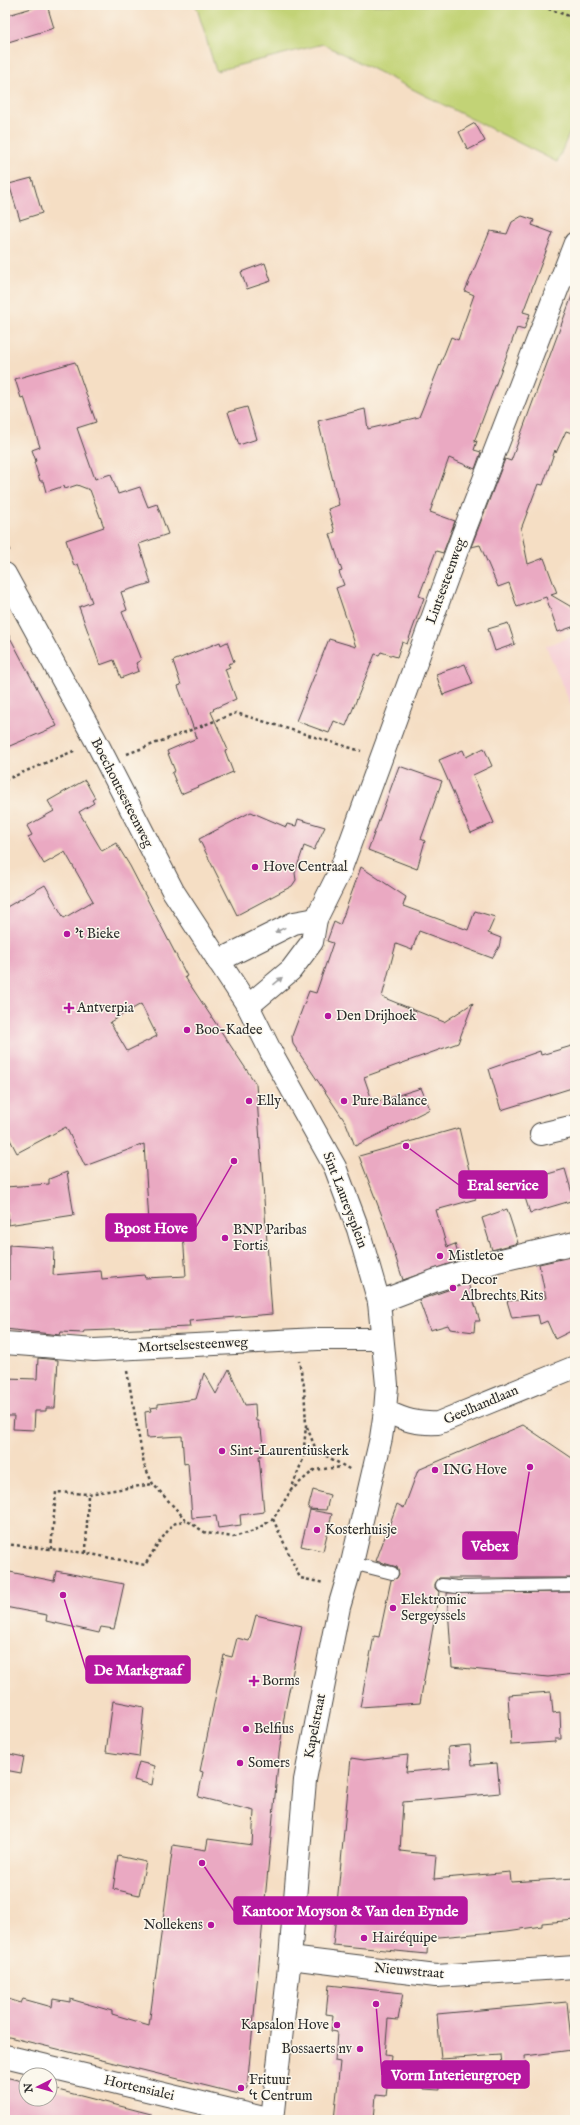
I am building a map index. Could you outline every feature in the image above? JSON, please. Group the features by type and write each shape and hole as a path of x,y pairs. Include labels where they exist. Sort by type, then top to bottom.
{"street":[{"name":"Lintsesteenweg","path":"248,1006 290,970 312,942 316,918 340,872 463,534 575,244"},
{"name":"Boechoutsesteenweg","path":"5,574 96,741 173,891 248,1006"},
{"path":"218,961 294,923 316,918"},
{"name":"Sint Laureysplein","path":"248,1006 271,1052 335,1167 358,1228 380,1302 382,1339"},
{"path":"541,1134 575,1126"},
{"path":"380,1302 434,1281 497,1261 575,1243"},
{"name":"Mortselsesteenweg","path":"5,1343 94,1350 295,1340 382,1339"},
{"name":"Kapelstraat","path":"272,2120 290,1958 304,1780 339,1607 352,1563 372,1478 385,1411 387,1385 382,1339"},
{"name":"Geelhandlaan","path":"385,1411 404,1420 421,1424 438,1423 573,1372"},
{"name":"Nieuwstraat","path":"290,1958 436,1976 575,1967"},
{"name":"Hortensialei","path":"5,2056 272,2120"}],"lane":[{"path":"352,1563 392,1573"},
{"path":"442,1585 457,1587 575,1585"}],"path":[{"path":"537,5 575,18"},
{"path":"106,762 236,713 382,758"},
{"path":"5,780 96,741"},
{"path":"126,1348 128,1381 136,1425 144,1465 153,1484 186,1520 206,1533 233,1537 254,1531 273,1519 290,1492 303,1459 306,1425 304,1386 295,1340"},
{"path":"306,1425 316,1450 342,1467 372,1478"},
{"path":"290,1492 314,1470 342,1467"},
{"path":"52,1549 56,1492 88,1494 153,1484"},
{"path":"86,1553 88,1494"},
{"path":"273,1519 300,1578 344,1587"},
{"path":"5,1544 86,1553 146,1565 157,1545 173,1524 186,1520"}],"shaded area":[{"path":"575,635 575,715 546,646"}],"green space":[{"path":"196,5 575,5 575,120 557,162 323,44 216,71"}],"building":[{"path":"42,5 47,5 54,28 5,43 5,16"},
{"path":"475,123 485,141 468,150 459,132"},
{"path":"32,178 42,213 20,220 9,184"},
{"path":"522,216 534,220 532,225 553,233 523,312 530,314 524,330 517,328 474,442 477,441 474,450 481,452 475,469 449,458 430,512 455,521 443,553 436,551 419,596 424,598 407,644 402,642 397,657 381,652 379,655 375,654 346,726 334,721 329,733 296,721 329,639 356,647 336,588 344,585 339,572 342,571 330,534 335,532 328,509 339,505 318,421 365,409 368,429 419,417 451,337 458,340 474,295 465,291 490,231 507,234 512,222"},
{"path":"265,263 271,281 247,289 241,272"},
{"path":"573,293 575,294 575,434 566,431 556,453 555,450 543,485 538,484 521,529 528,564 544,558 557,593 551,595 575,609 575,626 558,632 546,597 517,607 509,583 498,587 480,545 471,547 505,459 511,461"},
{"path":"75,362 96,422 77,428 95,479 111,474 118,494 140,487 148,507 157,504 168,534 139,544 151,583 121,592 127,610 122,612 141,660 136,663 139,671 121,678 114,660 100,665 79,607 92,602 78,564 74,566 66,540 104,527 90,490 77,485 65,489 64,486 46,492 43,481 40,481 32,450 40,447 24,397 21,398 15,379"},
{"path":"247,407 257,439 239,445 228,412"},
{"path":"508,623 515,644 495,651 488,629"},
{"path":"5,628 57,726 5,748"},
{"path":"220,642 221,645 227,642 234,662 228,664 230,667 225,669 236,699 213,709 214,710 211,712 228,750 225,751 233,772 181,794 172,773 175,771 167,751 197,738 178,686 181,685 173,661"},
{"path":"465,664 473,684 443,695 436,674"},
{"path":"484,748 492,766 473,775 494,823 471,833 439,760 463,750 466,757"},
{"path":"399,766 442,781 421,839 425,841 417,869 368,850"},
{"path":"85,780 95,798 92,800 94,803 79,812 102,851 116,843 130,866 187,976 185,977 256,1084 272,1314 189,1321 190,1327 84,1331 83,1333 61,1332 60,1335 5,1329 5,1280 9,1280 9,1245 54,1248 53,1275 101,1271 102,1279 144,1275 145,1278 186,1276 182,1221 149,1222 144,1144 85,1166 66,1127 17,1153 5,1130 5,908 45,885 64,918 93,901 65,852 44,864 28,837 32,835 27,826 54,811 48,801","holes":["141,1004 157,1036 127,1051 110,1022"]},
{"name":"Hove Centraal","path":"251,812 286,827 287,824 296,826 298,819 325,827 314,850 304,846 295,873 296,880 292,886 237,915 199,839"},
{"path":"361,867 406,897 403,906 468,930 475,911 495,917 488,933 501,938 499,947 492,958 419,931 412,950 396,944 382,997 444,1022 473,1003 458,1043 364,1077 373,1103 421,1088 430,1109 355,1146 346,1123 293,1044 292,1036 309,991 316,993 333,943 327,941 334,922 340,925"},
{"path":"575,1045 575,1087 501,1110 489,1069 540,1051 541,1055"},
{"path":"459,1128 476,1199 436,1210 447,1247 455,1244 460,1260 403,1280 384,1221 359,1156"},
{"path":"565,1169 574,1200 530,1213 520,1182"},
{"path":"67,1172 74,1215 8,1225 8,1213 5,1212 5,1187 49,1184 49,1179"},
{"path":"507,1209 518,1243 492,1250 482,1218"},
{"path":"575,1256 575,1329 555,1339 547,1321 540,1324 538,1315 512,1318 507,1301 546,1298 539,1264"},
{"path":"468,1283 480,1321 475,1321 474,1332 450,1329 448,1325 430,1330 419,1300"},
{"path":"38,1358 58,1360 55,1408 46,1408 46,1411 35,1411 34,1430 13,1429 14,1416 5,1416 5,1378 37,1379"},
{"name":"Sint-Laurentiuskerk","path":"229,1369 245,1405 255,1404 256,1421 258,1421 259,1429 261,1429 263,1446 261,1447 261,1456 259,1456 264,1512 240,1515 241,1525 218,1528 216,1516 192,1518 188,1463 184,1464 182,1436 147,1438 145,1412 151,1411 150,1408 158,1407 158,1404 196,1399 204,1373 216,1394"},
{"path":"523,1425 575,1460 575,1578 439,1578 435,1584 435,1588 439,1592 420,1703 360,1707 374,1636 379,1637 391,1580 397,1578 399,1574 397,1567 376,1561 397,1504 404,1508 418,1470"},
{"path":"313,1490 330,1495 326,1510 308,1509"},
{"name":"Kosterhuisje","path":"310,1510 332,1514 323,1551 301,1546"},
{"path":"5,1571 54,1581 56,1571 124,1584 114,1629 101,1627 99,1633 46,1621 47,1615 5,1607"},
{"path":"575,1592 575,1674 548,1677 452,1667 447,1593"},
{"path":"256,1615 302,1626 285,1711 279,1754 247,2088 239,2094 5,2036 5,1998 21,2003 23,1999 52,2007 53,1999 70,2002 70,1999 112,2011 112,2014 149,2025 173,1845 206,1850 208,1839 252,1845 254,1811 198,1797 203,1772 200,1771 224,1655 232,1657 237,1638 249,1641"},
{"path":"551,1692 553,1713 560,1712 561,1739 555,1739 555,1742 511,1745 508,1695"},
{"path":"113,1701 144,1707 139,1757 106,1752"},
{"path":"470,1745 472,1765 497,1763 500,1793 403,1802 400,1851 436,1855 434,1879 510,1872 511,1882 575,1878 575,1920 542,1923 542,1926 507,1931 428,1938 427,1954 333,1945 351,1758 364,1760 408,1755 406,1772 450,1768 448,1747"},
{"path":"5,1753 24,1757 21,1773 5,1770"},
{"path":"139,1762 155,1766 152,1785 134,1780"},
{"path":"118,1856 146,1862 139,1895 113,1889"},
{"path":"329,1985 403,1993 398,2020 388,2019 385,2055 391,2056 386,2096 376,2095 374,2120 334,2120 340,2062 335,2061 337,2032 331,2031 333,2015 326,2014"},
{"path":"567,2002 572,2050 525,2056 527,2079 504,2082 501,2055 441,2059 437,2014"},
{"path":"423,2071 439,2071 440,2090 423,2089"},
{"path":"5,2077 18,2080 18,2107 58,2107 58,2090 151,2114 150,2120 5,2120"}],"place":[{"name":"Hove Centraal","path":"255,867"},
{"name":"'t Bieke","path":"67,934"},
{"name":"Antverpia","path":"69,1008"},
{"name":"Den Drijhoek","path":"328,1016"},
{"name":"Boo-Kadee","path":"187,1030"},
{"name":"Elly","path":"249,1101"},
{"name":"Pure Balance","path":"344,1101"},
{"name":"Eral service","path":"406,1146"},
{"name":"Bpost Hove","path":"234,1161"},
{"name":"BNP Paribas Fortis","path":"225,1238"},
{"name":"Mistletoe","path":"440,1256"},
{"name":"Decor Albrechts Rits","path":"453,1288"},
{"name":"Sint-Laurentiuskerk","path":"222,1451"},
{"name":"Vebex","path":"530,1467"},
{"name":"ING Hove","path":"435,1470"},
{"name":"Kosterhuisje","path":"317,1530"},
{"name":"De Markgraaf","path":"63,1595"},
{"name":"Elektromic Sergeyssels","path":"393,1608"},
{"name":"Borms","path":"254,1681"},
{"name":"Belfius","path":"246,1729"},
{"name":"Somers","path":"240,1763"},
{"name":"Kantoor Moyson & Van den Eynde","path":"202,1863"},
{"name":"Nollekens","path":"211,1925"},
{"name":"Hairéquipe","path":"364,1938"},
{"name":"Vorm Interieurgroep","path":"376,2004"},
{"name":"Kapsalon Hove","path":"337,2025"},
{"name":"Bossaerts nv","path":"360,2049"},
{"name":"Frituur ‘t Centrum","path":"241,2088"}]}
